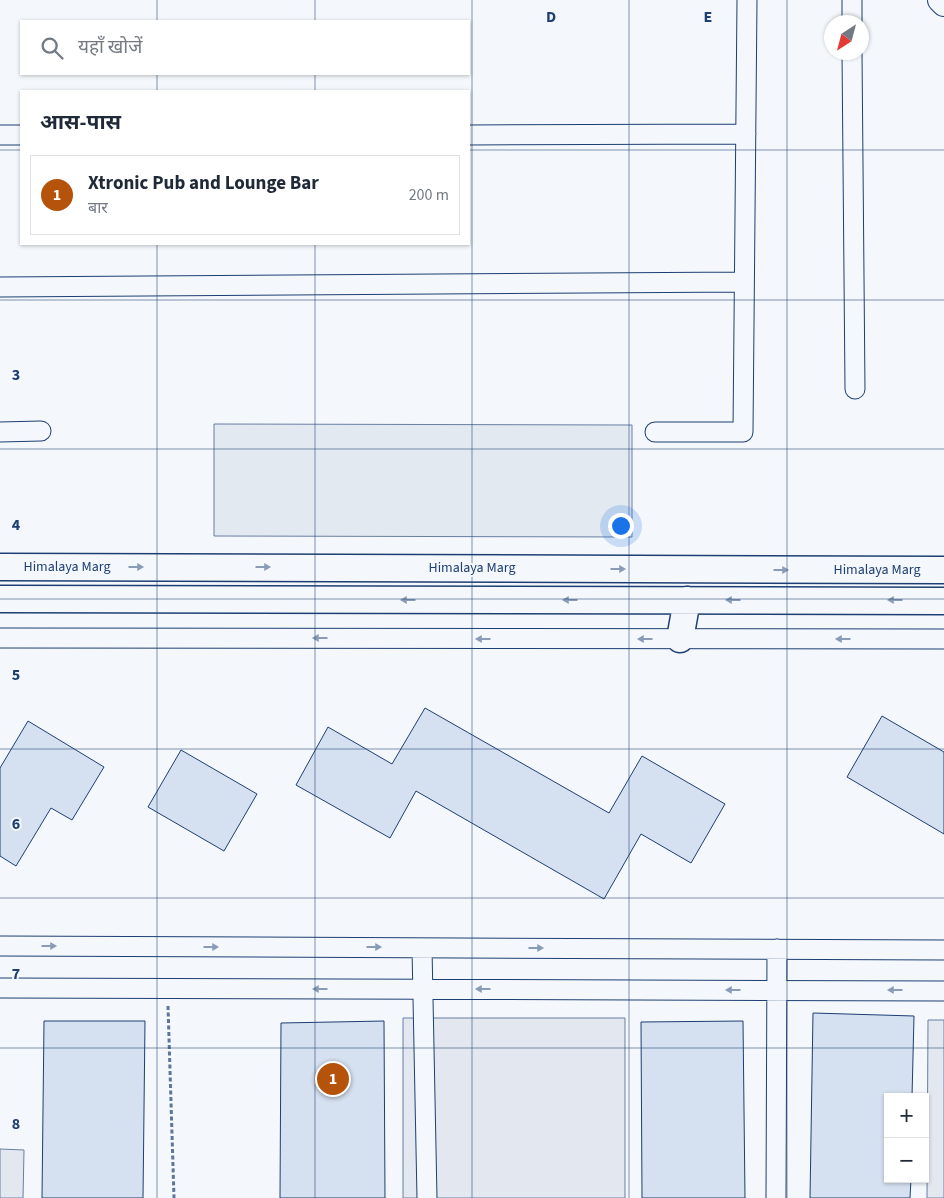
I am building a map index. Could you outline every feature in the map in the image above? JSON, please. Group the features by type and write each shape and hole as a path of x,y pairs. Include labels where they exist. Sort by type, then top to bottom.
{"main road":[{"name":"Himalaya Marg","path":"0,567 944,570"},
{"path":"0,599 944,600"},
{"path":"680,639 687,600"}],"street":[{"path":"655,432 742,432 748,0"},
{"path":"852,0 852,15"},
{"path":"940,0 944,4"},
{"path":"852,60 855,389"},
{"path":"470,135 746,134"},
{"path":"0,135 20,135"},
{"path":"0,286 744,282"},
{"path":"0,432 41,431"},
{"path":"0,638 944,639"},
{"path":"0,946 944,950"},
{"path":"422,948 427,1198"},
{"path":"776,1198 777,949"},
{"path":"0,988 944,990"}],"path":[{"path":"167,988 174,1198"}],"shaded area":[{"path":"214,424 632,425 632,537 214,536"},
{"path":"403,1018 625,1018 625,1198 403,1198"},
{"path":"928,1020 944,1020 944,1198 927,1198 927,1183 929,1183"},
{"path":"0,1149 24,1150 23,1198 0,1198"}],"building":[{"path":"425,708 609,813 642,756 725,804 691,863 641,834 604,899 416,791 390,838 296,785 328,727 392,764"},
{"path":"882,716 944,752 944,834 847,777"},
{"path":"28,721 104,767 72,820 51,808 16,866 0,856 0,768"},
{"path":"181,750 257,794 224,851 148,807"},
{"path":"813,1013 914,1016 912,1093 884,1093 884,1183 911,1183 910,1198 810,1198"},
{"path":"44,1021 145,1021 143,1198 42,1198"},
{"path":"384,1021 385,1198 280,1198 281,1023"},
{"path":"743,1021 745,1198 642,1198 641,1022"}],"place":[{"name":"Xtronic Pub and Lounge Bar","path":"333,1079"}]}
